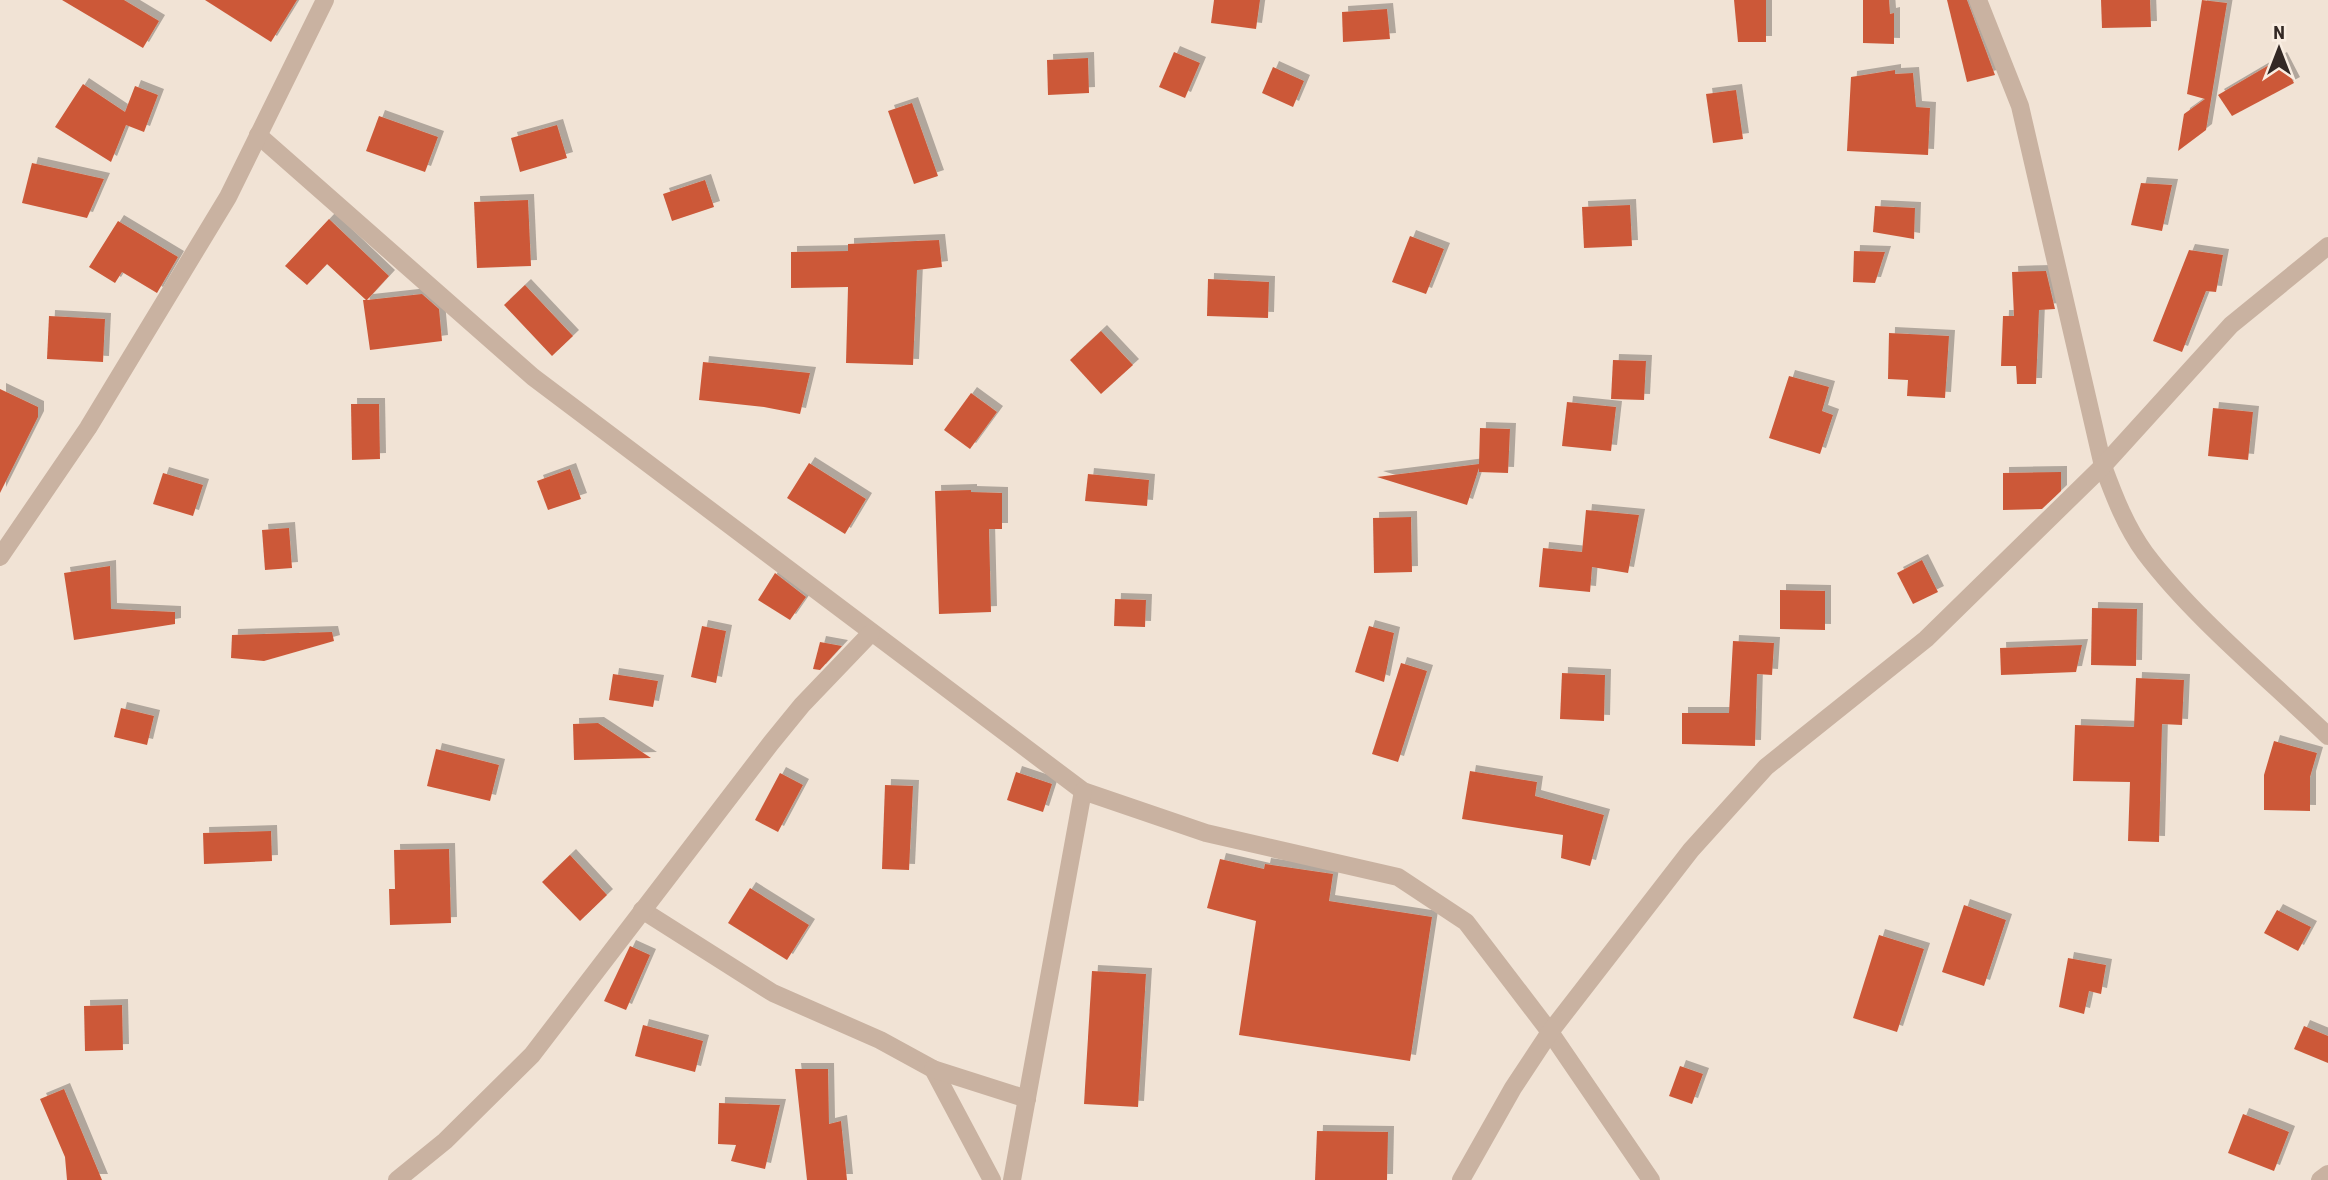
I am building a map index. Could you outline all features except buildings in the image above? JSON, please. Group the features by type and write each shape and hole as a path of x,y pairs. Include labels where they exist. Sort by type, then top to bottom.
{"street":[{"path":"0,557 88,428 228,197 325,0"},
{"path":"1978,0 2020,107 2103,466 2115,501 2145,552 2192,606 2328,736"},
{"path":"258,135 534,377 1083,791 1206,833 1398,877 1466,922 1550,1032 1651,1180"},
{"path":"1461,1180 1513,1088 1550,1032 1691,850 1766,767 1926,639 2103,466 2231,325 2328,246"},
{"path":"397,1180 445,1141 532,1055 802,705 871,633"},
{"path":"1012,1180 1083,791"},
{"path":"642,910 773,993 880,1040 933,1069 1027,1099"},
{"path":"933,1069 992,1180"},
{"path":"2320,1180 2328,1174"}]}
